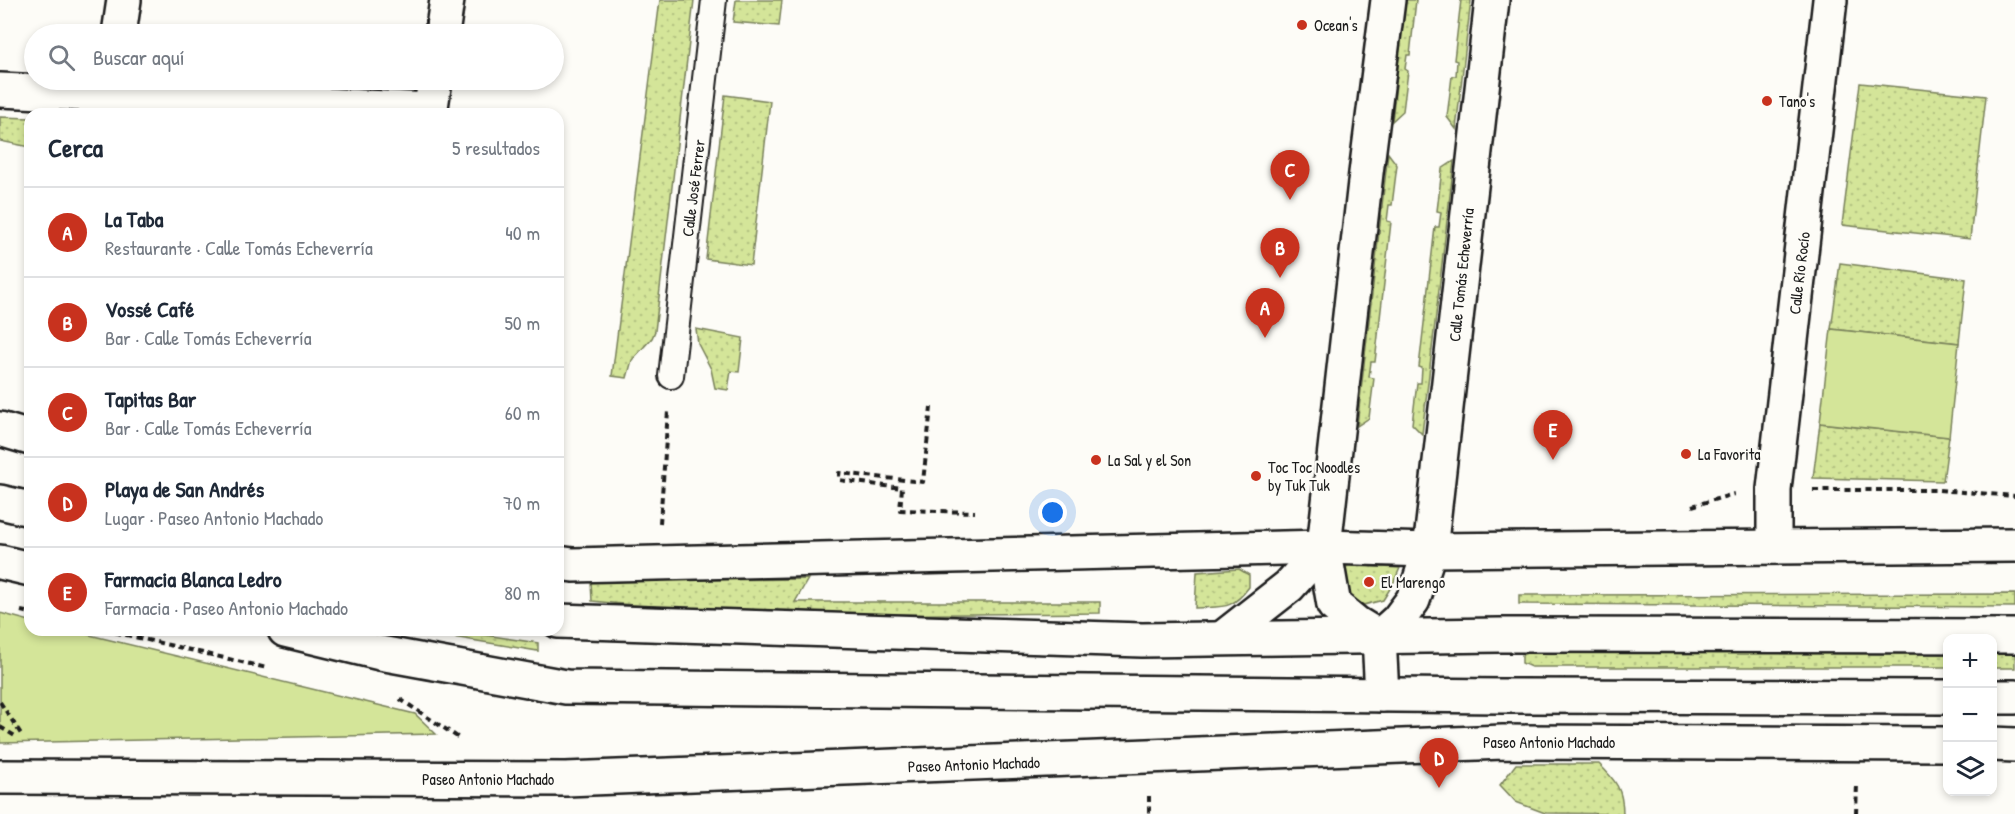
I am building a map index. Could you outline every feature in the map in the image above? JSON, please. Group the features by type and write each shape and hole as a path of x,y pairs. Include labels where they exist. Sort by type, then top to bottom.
{"main road":[{"path":"120,24 124,0"},
{"path":"443,24 447,0"},
{"path":"1379,637 1334,605 1324,547 1388,0"},
{"name":"Calle Tomás Echeverría","path":"1379,637 1398,620 1413,600 1430,550 1492,0"},
{"name":"Calle Río Rocío","path":"1774,547 1774,489 1830,0"},
{"path":"0,90 99,95 432,101"},
{"path":"0,429 24,436"},
{"path":"0,502 24,508"},
{"path":"564,563 573,565 668,563 1324,547 1430,550 2015,545"},
{"path":"1224,638 1289,586 1324,547"},
{"path":"0,562 24,568"},
{"path":"564,621 1142,640 1500,635 2015,636"},
{"path":"310,636 380,653 566,687 1382,695 1943,697"},
{"path":"1379,637 1382,695"},
{"path":"1997,697 2015,697"},
{"name":"Paseo Antonio Machado","path":"0,777 566,779 1503,742 1943,744"},
{"path":"1997,744 2015,745"}],"lane":[{"name":"Calle José Ferrer","path":"671,376 714,0"}],"path":[{"path":"900,510 902,488 839,480 839,473 923,482 932,407"},
{"path":"661,510 665,450"}],"green space":[{"path":"660,0 694,0 655,331 652,338 632,360 627,378 612,376"},
{"path":"736,0 782,0 779,26 733,22"},
{"path":"1405,0 1416,0 1410,55 1407,55 1405,69 1408,71 1403,111 1392,121"},
{"path":"1461,0 1471,0 1456,129 1447,117 1452,76 1456,76 1457,61 1454,60"},
{"path":"1860,83 1986,96 1970,239 1842,225"},
{"path":"725,95 770,101 751,265 706,259"},
{"path":"0,117 24,118 24,146 0,141"},
{"path":"1388,153 1397,165 1392,205 1389,205 1387,221 1391,222 1375,362 1371,362 1369,377 1374,378 1369,418 1357,426"},
{"path":"1454,161 1422,434 1412,424 1417,383 1421,383 1422,368 1419,367 1435,227 1439,227 1441,212 1437,211 1442,169"},
{"path":"1840,263 1966,279 1959,343 1831,329"},
{"path":"696,329 743,338 739,372 731,371 728,390 715,388 711,369 698,344"},
{"path":"1831,329 1959,343 1949,437 1820,423"},
{"path":"1820,423 1949,437 1943,481 1813,478"},
{"path":"1345,565 1400,568 1383,600 1364,605 1350,597"},
{"path":"1239,569 1249,575 1249,587 1243,595 1226,606 1195,608 1197,572"},
{"path":"808,579 795,602 1100,602 1100,613 782,613 718,611 592,601 591,581"},
{"path":"2015,594 2015,607 1519,604 1519,595"},
{"path":"0,613 24,619 24,636 94,636 415,714 436,734 0,743"},
{"path":"447,636 492,636 538,643 538,651"},
{"path":"1529,652 1943,652 1943,667 1531,667 1522,663 1522,655"},
{"path":"1997,652 2015,652 2015,668 1997,668"},
{"path":"1516,764 1599,764 1610,775 1620,792 1623,814 1545,813 1516,802 1500,785"}],"place":[{"name":"Ocean's","path":"1302,25"},
{"name":"Tano's","path":"1767,101"},
{"name":"Tapitas Bar","path":"1290,200"},
{"name":"Vossé Café","path":"1280,278"},
{"name":"La Taba","path":"1265,338"},
{"name":"La Favorita","path":"1686,454"},
{"name":"La Sal y el Son","path":"1096,460"},
{"name":"Farmacia Blanca Ledro","path":"1553,460"},
{"name":"Toc Toc Noodles by Tuk Tuk","path":"1256,476"},
{"name":"El Marengo","path":"1369,582"},
{"name":"Playa de San Andrés","path":"1439,788"}]}
